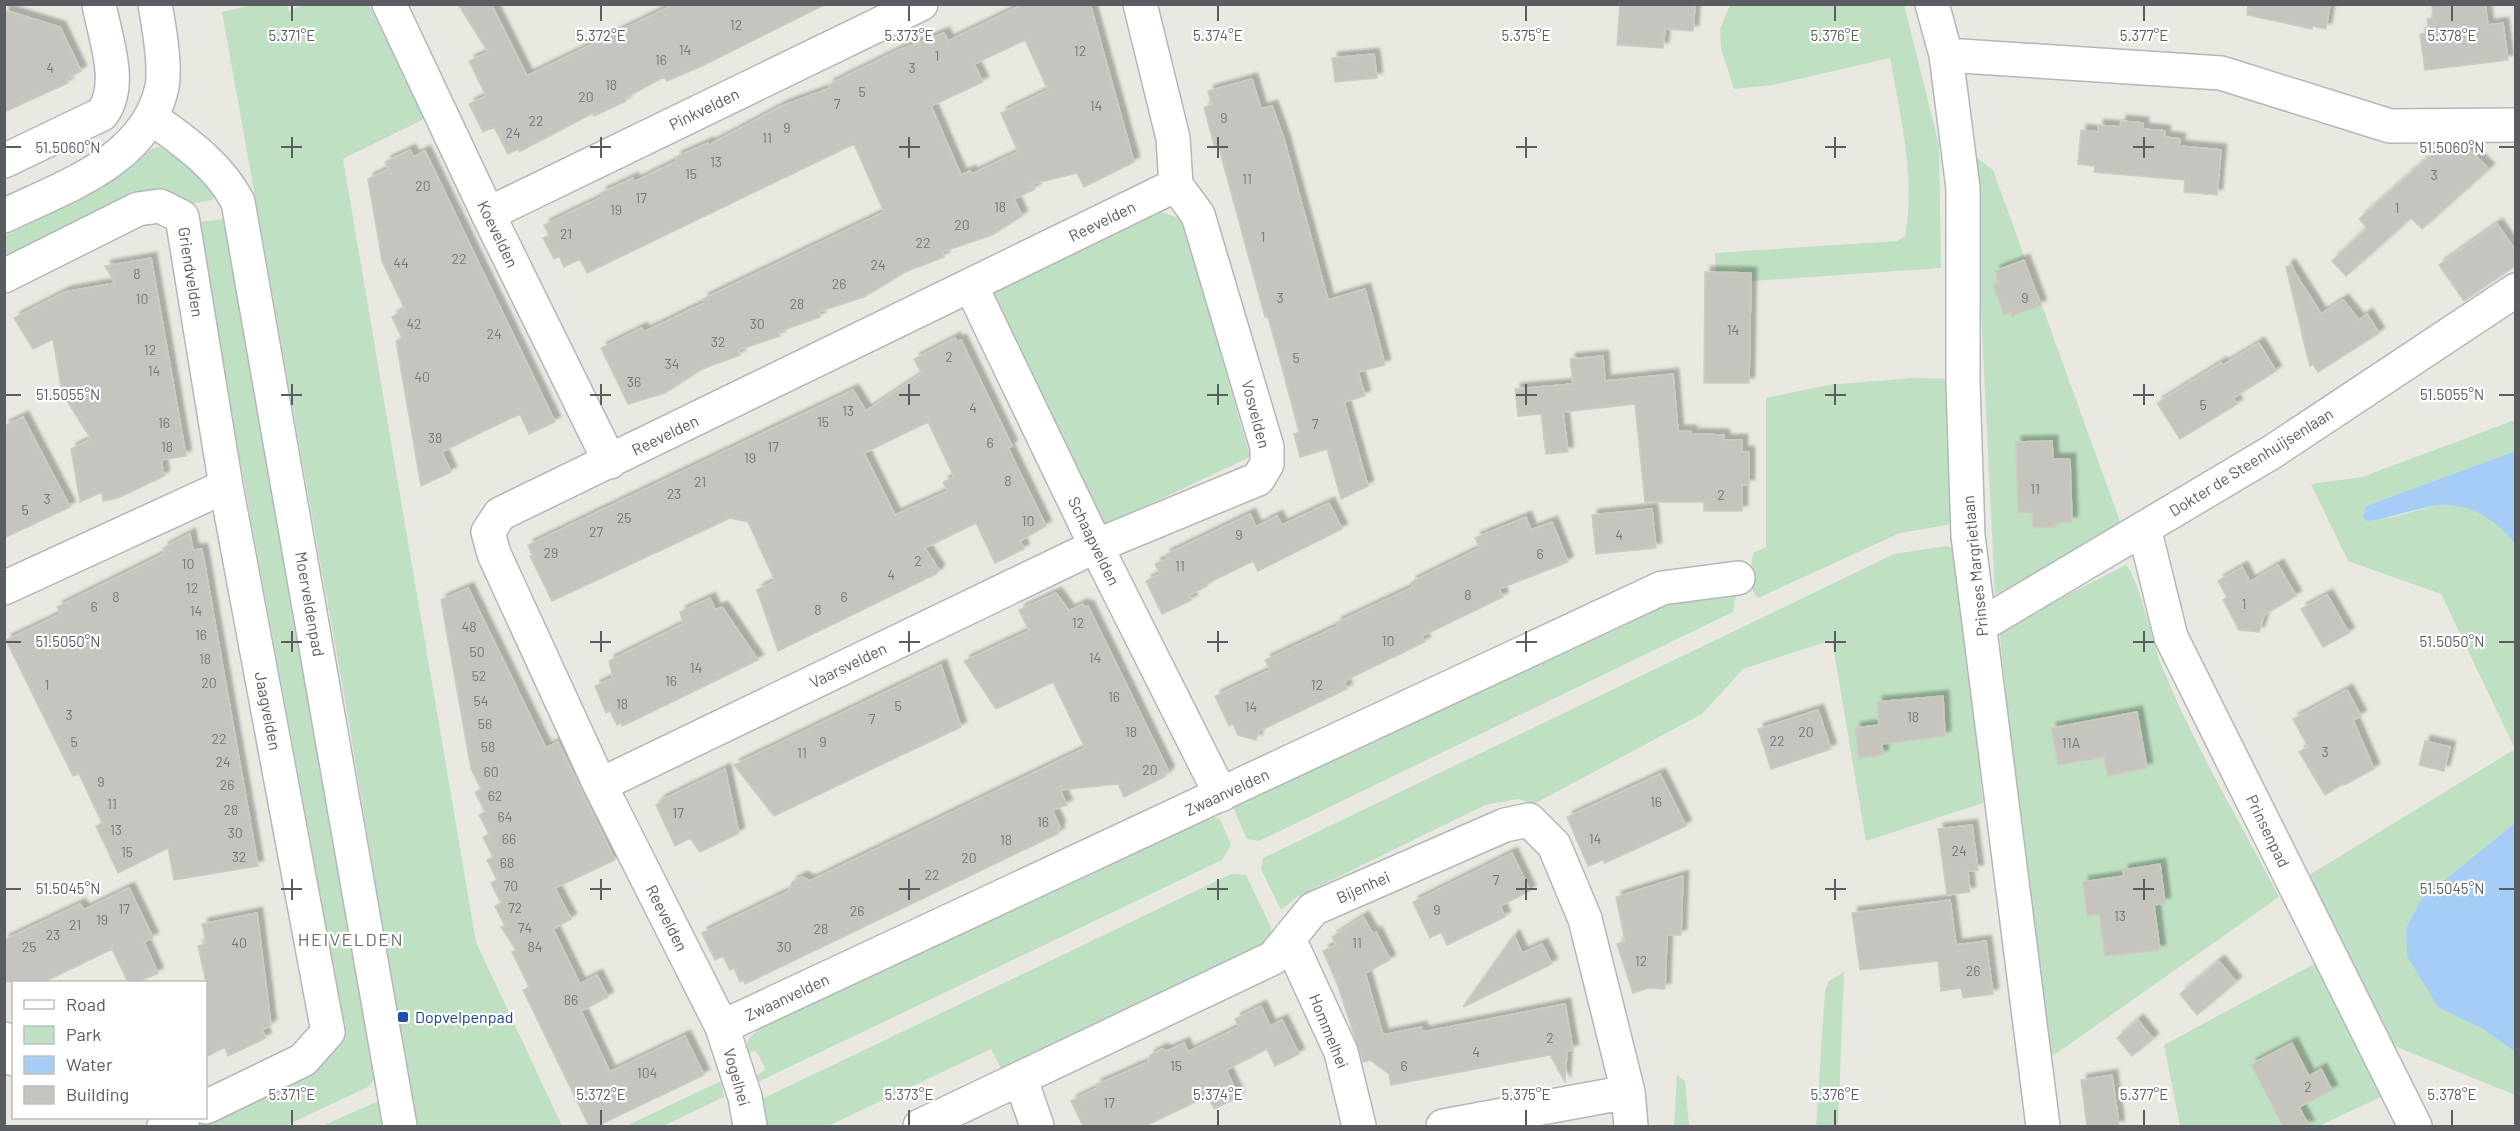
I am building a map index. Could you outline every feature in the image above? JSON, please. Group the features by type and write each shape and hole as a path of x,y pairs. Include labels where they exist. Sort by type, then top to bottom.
{"street":[{"path":"4,161 102,114 111,101 114,83 99,4"},
{"path":"4,216 100,169 137,139 152,118 162,85 155,4"},
{"name":"Koevelden","path":"389,4 609,462"},
{"name":"Pinkvelden","path":"488,214 921,4"},
{"path":"1140,4 1173,138 1176,184"},
{"name":"Prinses Margrietlaan","path":"1932,4 1946,55 1963,188 1968,536 2043,1126"},
{"path":"1946,55 2221,73 2390,126 2516,125"},
{"name":"Moerveldenpad","path":"152,118 197,150 226,180 238,202 400,1126"},
{"name":"Reevelden","path":"722,1027 600,785 494,554 488,532 500,514 1176,184"},
{"name":"Vosvelden","path":"1096,546 1258,479 1267,464 1268,447 1198,215 1176,184"},
{"name":"Griendvelden","path":"4,276 138,209 160,206 182,217 226,486"},
{"name":"Schaapvelden","path":"971,286 1096,546 1221,795"},
{"name":"Dokter de Steenhuijsenlaan","path":"1981,625 2272,452 2516,290"},
{"path":"4,588 226,486"},
{"name":"Jaagvelden","path":"207,1107 303,1060 328,1032 226,486"},
{"name":"Prinsenpad","path":"2144,528 2171,637 2415,1126"},
{"name":"Vaarsvelden","path":"600,785 1096,546"},
{"name":"Zwaanvelden","path":"722,1027 1662,588 1738,578"},
{"name":"Bijenhei","path":"920,1126 1021,1080 1273,958 1313,909 1505,825 1530,820 1554,845 1585,919 1628,1092 1631,1126"},
{"name":"Hommelhei","path":"1289,939 1341,1052 1359,1126"},
{"name":"Vogelhei","path":"722,1027 745,1097 750,1126"},
{"path":"4,1039 12,1055"},
{"path":"1021,1080 1037,1126"},
{"path":"1443,1126 1628,1092"},
{"path":"164,1126 181,1119"}],"green space":[{"path":"256,4 287,5 289,11 302,5 369,5 424,119 343,159 476,942 562,1126 416,1126 346,706 222,12"},
{"path":"1730,5 1904,5 1939,145 1941,268 1722,283 1716,276 1715,253 1897,241 1905,236 1908,214 1908,169 1890,58 1772,85 1734,89 1721,48 1720,29"},
{"path":"159,147 199,172 218,190 212,200 183,205 5,262 5,236 90,194 133,166 148,150"},
{"path":"1977,158 1993,170 2122,527 1995,595 1981,310"},
{"path":"1152,209 1182,219 1250,457 1105,525 990,289"},
{"path":"226,219 375,1079 368,1087 285,1126 195,1126 319,1067 340,1046 341,1006 196,222"},
{"path":"1912,378 1954,379 1954,519 1947,525 1900,533 1758,598 1752,588 1750,577 1753,553 1766,547 1766,398 1828,385"},
{"path":"2515,420 2515,451 2366,506 2389,518 2440,505 2462,506 2483,515 2501,529 2515,545 2515,749 2441,594 2348,561 2311,484 2362,477"},
{"path":"1946,546 1958,549 1983,803 1866,841 1832,640 1743,669 1702,714 1534,804 1518,799 1485,805 1297,897 1281,910 1261,869 1263,858 1894,554"},
{"path":"2126,565 2135,582 2161,664 2174,694 2202,753 2279,897 2047,1060 1999,629"},
{"path":"1727,591 1736,596 1733,612 1259,841 1247,839 1233,808 1239,797 1658,596"},
{"path":"2515,749 2515,823 2422,898 2406,928 2408,957 2483,1029 2515,1052 2515,1095 2392,1045 2306,877"},
{"path":"1203,814 1220,819 1231,845 1222,860 758,1082 755,1076 766,1070 756,1051 743,1055 749,1038 760,1028"},
{"path":"1231,874 1246,875 1270,925 1272,937 1259,950 1004,1074 991,1049 828,1126 760,1126 758,1101"},
{"path":"2314,964 2383,1096 2319,1126 2180,1126 2164,1045"},
{"path":"1844,972 1838,1126 1816,1126 1825,991 1829,981"},
{"path":"1677,1075 1685,1081 1689,1126 1674,1126"},
{"path":"721,1081 724,1097 663,1126 626,1126"},
{"path":"381,1100 385,1126 322,1126"}],"water":[{"path":"2515,451 2515,545 2493,522 2462,507 2440,505 2367,521 2363,517 2366,506"},
{"path":"2515,823 2515,1052 2483,1029 2438,1007 2407,956 2406,928 2422,898"}],"building":[{"path":"458,4 491,4 527,76 675,4 826,4 704,65 667,81 664,77 625,98 626,101 594,116 593,113 519,152 518,149 508,154 494,127 483,132 469,104 486,96 469,61 488,52"},
{"path":"1024,4 1090,4 1134,162 1084,187 1077,173 1032,184 1035,189 1014,199 1022,216 992,235 942,252 944,257 905,272 864,297 818,312 820,317 778,332 780,336 738,350 740,355 702,369 665,393 628,404 601,348 642,328 644,332 704,303 703,299 884,212 854,144 587,273 580,259 564,267 559,256 554,259 543,238 549,235 544,225 602,197 601,193 633,178 634,182 677,161 676,157 708,143 709,145 782,106 830,88 828,85 897,51 944,33 948,41","holes":["1025,40 1048,90 1001,113 1018,152 972,174 970,171 961,175 931,106 983,82 974,64"]},
{"path":"1620,4 1695,4 1693,31 1665,29 1663,48 1617,45"},
{"path":"2248,4 2330,4 2326,29 2312,26 2312,29 2247,15"},
{"path":"2432,4 2485,4 2488,25 2503,23 2508,60 2425,70 2420,34 2429,32 2427,19 2433,18"},
{"path":"4,10 60,27 81,71 66,79 68,83 4,112"},
{"path":"1374,54 1377,78 1335,82 1332,58"},
{"path":"1252,79 1261,109 1272,106 1284,139 1328,300 1365,289 1385,365 1358,372 1365,396 1344,402 1368,486 1341,499 1327,449 1300,457 1294,434 1299,432 1280,360 1268,317 1265,317 1218,144 1214,145 1204,107 1212,105 1208,91"},
{"path":"2121,121 2143,123 2143,129 2165,131 2164,137 2180,139 2179,146 2221,150 2217,195 2184,192 2185,180 2094,172 2095,166 2078,164 2081,130 2098,132 2098,125 2120,127"},
{"path":"2464,144 2489,169 2422,229 2411,218 2346,276 2332,261 2367,228 2359,219 2442,145 2452,156"},
{"path":"410,150 414,157 425,151 555,422 529,434 520,414 486,430 442,452 451,472 421,486 396,341 402,338 392,317 405,310 382,261 368,179 389,169 385,162"},
{"path":"2497,224 2516,251 2516,265 2464,301 2439,265"},
{"path":"151,258 186,456 161,460 164,476 118,498 103,501 102,492 80,502 71,449 91,439 62,393 53,339 33,349 14,318 65,292 115,283 105,266"},
{"path":"2024,260 2041,305 2012,316 2011,312 2004,315 1993,285 1999,283 1995,271"},
{"path":"2290,265 2321,314 2343,300 2359,320 2367,314 2379,333 2318,372 2313,364 2310,366 2286,267"},
{"path":"1705,272 1751,273 1749,383 1704,383"},
{"path":"955,338 957,342 961,340 1012,446 1008,448 1046,526 1020,541 1024,549 995,563 976,523 925,548 939,570 936,574 778,651 757,590 775,581 748,522 730,518 552,601 530,556 532,555 528,545 853,390 866,411 922,374 914,359","holes":["928,422 954,477 943,482 948,491 895,515 864,453"]},
{"path":"2259,343 2276,371 2233,398 2237,404 2180,439 2157,403 2221,363 2223,365"},
{"path":"1603,356 1605,381 1673,374 1678,431 1691,431 1691,434 1724,435 1724,440 1742,440 1742,452 1749,452 1749,485 1742,485 1742,511 1704,511 1704,502 1645,502 1635,404 1563,412 1568,452 1546,454 1541,414 1518,416 1515,389 1573,384 1570,359"},
{"path":"23,417 70,507 4,538 4,426"},
{"path":"2052,441 2053,459 2070,459 2072,522 2055,523 2055,527 2033,528 2032,512 2018,513 2016,442"},
{"path":"1329,503 1342,529 1258,571 1253,561 1206,584 1207,586 1189,595 1192,600 1162,614 1146,581 1160,574 1155,564 1167,559 1165,555 1250,514 1256,527 1277,516 1282,525"},
{"path":"1652,509 1656,548 1596,554 1592,515"},
{"path":"1526,517 1531,530 1552,522 1568,562 1499,589 1503,597 1422,636 1425,642 1348,679 1344,684 1347,689 1259,731 1256,740 1238,735 1233,724 1229,726 1215,696 1270,670 1265,660 1413,587 1411,582 1480,548 1475,538"},
{"path":"190,534 193,550 202,549 258,866 174,880 168,848 118,873 96,826 102,823 79,774 73,776 6,640 61,614 57,607 164,554 163,548"},
{"path":"2278,565 2296,596 2264,615 2259,632 2239,630 2223,600 2227,597 2218,581 2242,567 2250,582"},
{"path":"468,588 546,748 558,742 615,860 555,888 571,919 553,929 580,984 597,975 608,997 581,1011 610,1072 685,1036 704,1075 597,1126 589,1126 523,990 529,987 512,952 516,950 501,927 505,926 495,906 501,903 491,883 497,880 487,860 493,857 483,837 489,834 479,815 485,812 475,792 481,789 471,769 441,600"},
{"path":"1056,593 1069,611 1083,604 1084,607 1088,606 1169,772 1165,774 1166,776 1124,797 1118,784 1060,790 1067,805 1052,810 1060,827 1058,828 1059,833 745,984 743,980 740,982 734,968 730,970 723,956 715,960 702,933 789,891 792,882 802,877 810,881 1085,748 1053,682 996,709 964,661 1029,631 1019,610"},
{"path":"2327,595 2349,633 2323,647 2301,609"},
{"path":"710,598 715,610 722,607 758,660 622,726 621,723 617,725 610,711 606,713 595,686 613,678 609,661 683,624 680,612"},
{"path":"941,665 961,727 774,816 734,765"},
{"path":"2347,690 2361,716 2353,720 2374,769 2325,795 2299,752 2308,747 2293,719"},
{"path":"1943,696 1945,736 1882,744 1883,755 1859,758 1855,728 1879,725 1877,702"},
{"path":"1818,710 1831,749 1771,769 1758,729"},
{"path":"2137,712 2147,768 2108,776 2104,757 2058,765 2051,728"},
{"path":"2425,741 2450,747 2444,771 2419,765"},
{"path":"725,769 739,833 700,852 690,838 675,846 656,805 660,803 659,801"},
{"path":"1660,774 1686,826 1605,863 1603,860 1588,866 1567,817"},
{"path":"1972,825 1978,870 1968,871 1970,892 1947,895 1938,829"},
{"path":"1512,853 1530,891 1500,906 1505,917 1447,945 1441,932 1430,938 1413,902"},
{"path":"2160,864 2165,903 2154,905 2160,950 2105,956 2099,914 2087,916 2083,882 2124,876 2123,870"},
{"path":"1683,876 1681,935 1667,935 1665,989 1649,988 1633,993 1617,944 1625,941 1616,897"},
{"path":"129,888 153,938 144,942 158,973 140,981 128,981 112,949 46,981 4,982 4,940 80,904 84,910"},
{"path":"1950,900 1956,945 1986,941 1993,994 1963,998 1961,988 1941,991 1938,961 1860,970 1852,913"},
{"path":"257,913 271,1025 262,1030 266,1038 228,1056 225,1047 207,1056 207,981 198,946 206,944 202,924"},
{"path":"1363,917 1373,934 1376,932 1390,960 1365,973 1383,1035 1421,1027 1423,1032 1565,1004 1573,1050 1567,1051 1565,1082 1550,1055 1391,1085 1389,1074 1370,1060 1363,1062 1338,986 1323,951 1336,945 1332,937"},
{"path":"1514,935 1522,953 1542,944 1552,964 1463,1007"},
{"path":"2219,961 2236,982 2197,1015 2180,994"},
{"path":"1261,1006 1270,1026 1282,1020 1299,1054 1275,1066 1267,1049 1226,1070 1239,1097 1214,1109 1208,1096 1145,1126 1083,1126 1071,1101 1097,1088 1096,1085 1148,1062 1150,1055 1162,1049 1167,1051 1184,1043 1188,1052 1239,1027 1235,1019"},
{"path":"2138,1020 2153,1039 2132,1056 2117,1038"},
{"path":"2292,1043 2309,1076 2321,1069 2332,1090 2299,1107 2309,1126 2283,1126 2251,1064"},
{"path":"2112,1075 2119,1126 2087,1126 2081,1080"}],"place":[{"name":"Dopvelpenpad","path":"403,1017"}],"district":[{"name":"HEIVELDEN","path":"351,940"}]}
